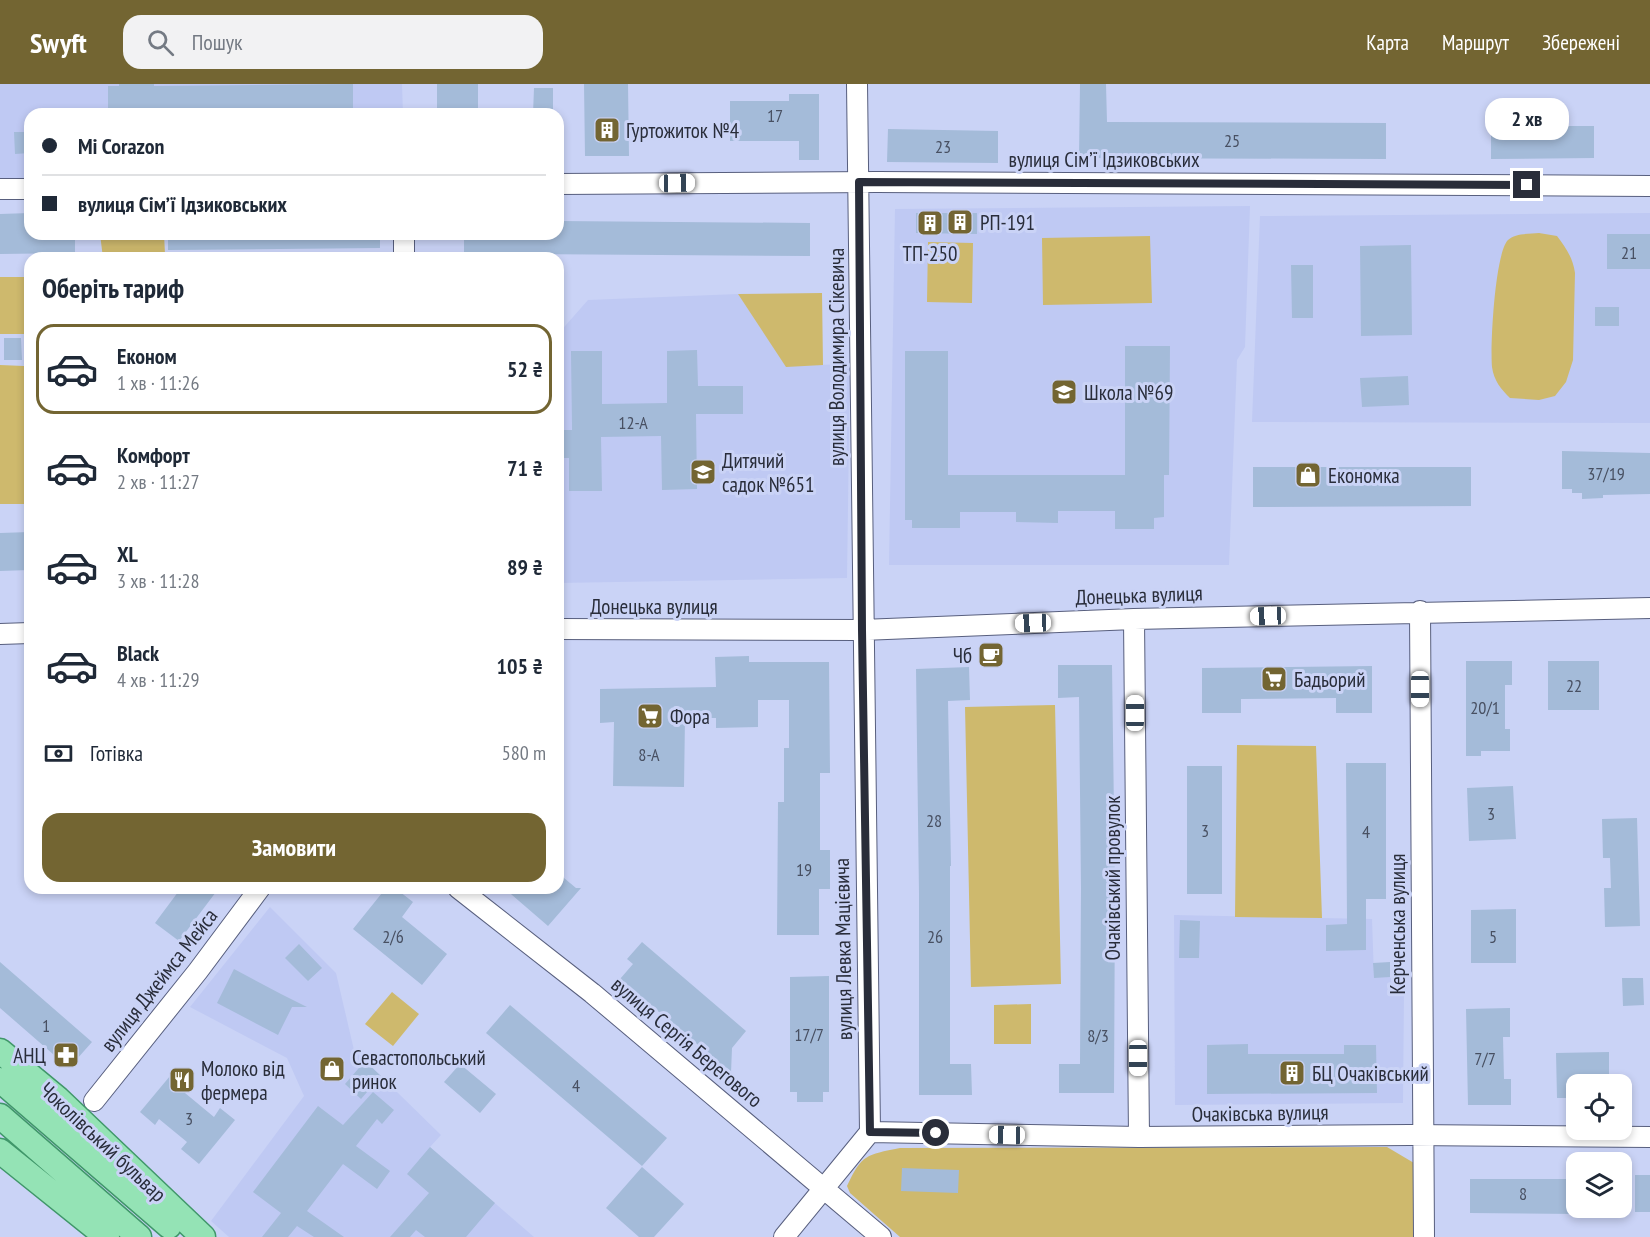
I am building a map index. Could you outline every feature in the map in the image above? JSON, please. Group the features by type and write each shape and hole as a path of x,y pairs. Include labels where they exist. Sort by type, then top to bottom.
{"main road":[{"name":"Чоколівський бульвар","path":"0,1051 58,1099 203,1237"},
{"name":"Чоколівський бульвар","path":"0,1080 182,1237"},
{"path":"0,1116 139,1237"},
{"path":"0,1151 107,1237"}],"street":[{"name":"вулиця Володимира Сікевича","path":"857,84 862,630"},
{"name":"вулиця Сімʼї Ідзиковських","path":"564,184 859,182 1650,186"},
{"path":"0,189 24,189"},
{"name":"Донецька вулиця","path":"564,629 862,630 1420,611 1650,608"},
{"name":"Керченська вулиця","path":"1420,611 1424,1237"},
{"name":"Очаківський провулок","path":"1134,619 1138,1137"},
{"name":"вулиця Левка Мацієвича","path":"862,630 870,1132"},
{"path":"0,634 24,633"},
{"name":"вулиця Джеймса Мейса","path":"94,1101 198,971 256,894"},
{"name":"вулиця Сергія Берегового","path":"466,894 592,993 882,1237"},
{"path":"784,1237 870,1132"},
{"name":"Очаківська вулиця","path":"870,1132 1138,1137 1422,1135 1650,1137"}],"shaded area":[{"path":"0,84 402,84 403,108 24,108 24,179 0,179"},
{"name":"Школа №69","path":"1250,206 1245,347 1237,360 1229,565 889,565 895,209"},
{"path":"1650,213 1650,423 1252,422 1260,216"},
{"path":"1539,233 1557,236 1573,263 1575,273 1573,360 1566,382 1555,396 1539,400 1510,398 1498,384 1492,367 1493,321 1500,262 1503,248 1508,240 1523,234"},
{"path":"1150,236 1152,303 1043,305 1042,238"},
{"path":"101,240 164,240 165,252 102,252"},
{"path":"928,242 973,243 972,303 927,302"},
{"path":"0,277 24,277 24,334 0,334"},
{"path":"822,293 823,365 786,367 738,294"},
{"name":"Дитячий садок №651","path":"738,294 786,366 850,364 847,578 564,583 564,327 588,300"},
{"path":"0,365 24,366 24,504 0,504"},
{"path":"1055,705 1061,984 971,987 965,707"},
{"path":"1237,745 1316,746 1322,918 1235,917"},
{"name":"Севастопольський ринок","path":"270,907 336,973 354,1050 441,1135 430,1147 534,1237 229,1237 211,1221 304,1096 287,1058 190,1007"},
{"path":"1174,915 1372,919 1374,977 1390,977 1397,989 1404,990 1403,1103 1175,1105"},
{"path":"392,992 419,1014 393,1046 365,1024"},
{"path":"1031,1004 1031,1044 994,1044 994,1005"},
{"path":"1387,1147 1414,1163 1415,1237 900,1237 850,1193 847,1186 861,1162 866,1158 879,1152 900,1148"}],"building":[{"path":"119,84 154,84 154,86 353,84 353,108 108,108 108,86 119,86"},
{"path":"437,84 478,84 478,108 437,108"},
{"name":"Гуртожиток №4","path":"584,84 628,84 629,156 585,156"},
{"path":"1080,84 1106,84 1107,122 1386,123 1386,159 1079,158"},
{"path":"534,88 553,88 553,108 533,108"},
{"path":"789,94 819,94 819,160 799,160 799,141 730,141 730,101 789,101"},
{"path":"1491,126 1594,126 1594,158 1491,159"},
{"path":"888,129 998,131 998,163 887,162"},
{"path":"14,132 24,132 24,153 15,154"},
{"path":"24,213 24,240 75,240 75,252 0,254 0,214"},
{"path":"916,213 977,213 977,234 916,233"},
{"path":"564,221 810,223 810,256 464,252 464,240 564,240"},
{"path":"1607,234 1650,234 1650,269 1607,269"},
{"path":"168,240 380,240 380,248 168,250"},
{"path":"1411,245 1412,335 1361,336 1360,246"},
{"path":"1291,265 1313,265 1313,318 1292,318"},
{"path":"1595,307 1619,307 1619,326 1595,326"},
{"path":"4,338 21,338 22,360 4,360"},
{"path":"1125,346 1170,346 1169,475 1164,475 1164,517 1154,518 1154,529 1115,529 1115,511 1058,511 1058,523 1016,522 1016,512 960,512 960,528 912,528 912,520 905,520 905,351 948,351 948,475 1125,475"},
{"path":"697,350 698,386 743,386 743,414 696,414 697,489 662,490 661,436 601,437 602,491 569,491 569,458 564,458 564,430 572,430 571,351 602,351 602,404 667,403 667,351"},
{"path":"1408,376 1409,405 1362,407 1360,378"},
{"path":"1562,451 1650,453 1650,494 1603,495 1603,498 1582,499 1582,493 1572,493 1572,489 1562,489"},
{"path":"1253,467 1471,467 1471,506 1253,507"},
{"path":"24,532 24,570 0,571 0,533"},
{"path":"749,656 749,662 829,662 830,773 820,773 820,850 830,850 830,889 819,889 819,935 777,935 778,802 784,802 784,748 789,748 789,700 758,700 758,727 716,728 716,718 685,718 684,787 613,786 614,722 600,723 600,689 716,687 715,657"},
{"path":"1466,661 1512,661 1512,685 1505,685 1505,729 1510,729 1510,751 1481,751 1481,756 1466,756"},
{"path":"1548,661 1599,661 1599,710 1548,710"},
{"path":"1058,665 1112,665 1115,888 1114,1093 1059,1093 1059,1064 1080,1064 1081,888 1079,697 1058,698"},
{"path":"1372,666 1372,713 1336,713 1336,698 1241,699 1241,713 1202,713 1202,668"},
{"path":"969,667 970,700 948,701 951,866 950,1064 971,1064 972,1095 919,1095 916,669"},
{"path":"1346,763 1386,763 1386,899 1366,899 1366,950 1326,951 1326,925 1347,924"},
{"path":"1187,766 1222,766 1222,894 1187,894"},
{"path":"1513,786 1516,839 1469,841 1467,788"},
{"path":"1637,818 1640,926 1605,927 1604,888 1611,888 1610,858 1603,858 1602,819"},
{"path":"564,878 576,888 581,888 548,926 511,894 564,894"},
{"path":"177,894 214,894 179,941 155,923"},
{"path":"381,894 403,894 413,902 402,917 447,954 422,985 353,929"},
{"path":"1516,909 1516,963 1471,963 1471,910"},
{"path":"1180,920 1200,921 1199,958 1179,958"},
{"path":"642,942 746,1031 732,1048 731,1073 620,979 633,964 627,959"},
{"path":"299,944 322,968 308,981 285,958"},
{"path":"0,962 92,1042 69,1068 0,1008"},
{"path":"1390,962 1390,977 1374,978 1373,963"},
{"path":"234,969 307,1007 292,1007 278,1035 217,1003"},
{"path":"829,976 829,1092 823,1092 823,1102 797,1102 797,1092 790,1092 790,977"},
{"path":"1622,978 1643,978 1644,1005 1623,1006"},
{"path":"510,1005 667,1138 642,1166 486,1033"},
{"path":"1510,1008 1510,1037 1503,1037 1504,1079 1511,1079 1511,1105 1468,1105 1466,1009"},
{"name":"БЦ Очаківський","path":"1248,1044 1248,1054 1344,1054 1344,1045 1376,1045 1377,1093 1207,1094 1207,1045"},
{"path":"1609,1052 1609,1074 1566,1074 1566,1098 1557,1098 1556,1053"},
{"path":"365,1061 381,1076 361,1099 345,1084"},
{"path":"460,1064 496,1094 480,1113 444,1082"},
{"path":"175,1070 192,1084 185,1093 214,1117 220,1108 235,1120 199,1164 181,1149 187,1142 159,1119 155,1125 140,1112"},
{"path":"373,1092 394,1110 382,1124 377,1119 356,1146 390,1171 377,1189 343,1164 307,1211 344,1237 314,1237 297,1226 288,1237 262,1237 281,1213 253,1192 318,1106 343,1125"},
{"path":"430,1147 495,1203 466,1237 425,1237 416,1230 410,1237 390,1237 429,1193 407,1174"},
{"path":"642,1167 684,1204 654,1237 639,1237 606,1208"},
{"path":"902,1168 959,1170 958,1193 901,1191"},
{"path":"1635,1175 1650,1175 1650,1212 1635,1212"},
{"path":"1470,1179 1566,1179 1566,1214 1470,1213"}],"place":[{"name":"Гуртожиток №4","path":"607,130"},
{"name":"РП-191","path":"960,222"},
{"name":"ТП-250","path":"930,223"},
{"name":"Школа №69","path":"1064,392"},
{"name":"Дитячий садок №651","path":"703,472"},
{"name":"Економка","path":"1308,475"},
{"name":"Чб","path":"991,655"},
{"name":"Бадьорий","path":"1274,679"},
{"name":"Фора","path":"650,716"},
{"name":"АНЦ","path":"66,1055"},
{"name":"Севастопольський ринок","path":"332,1069"},
{"name":"БЦ Очаківський","path":"1292,1073"},
{"name":"Молоко від фермера","path":"182,1080"}],"route":[{"path":"936,1133 870,1132 862,630 859,182 1527,185"}]}
